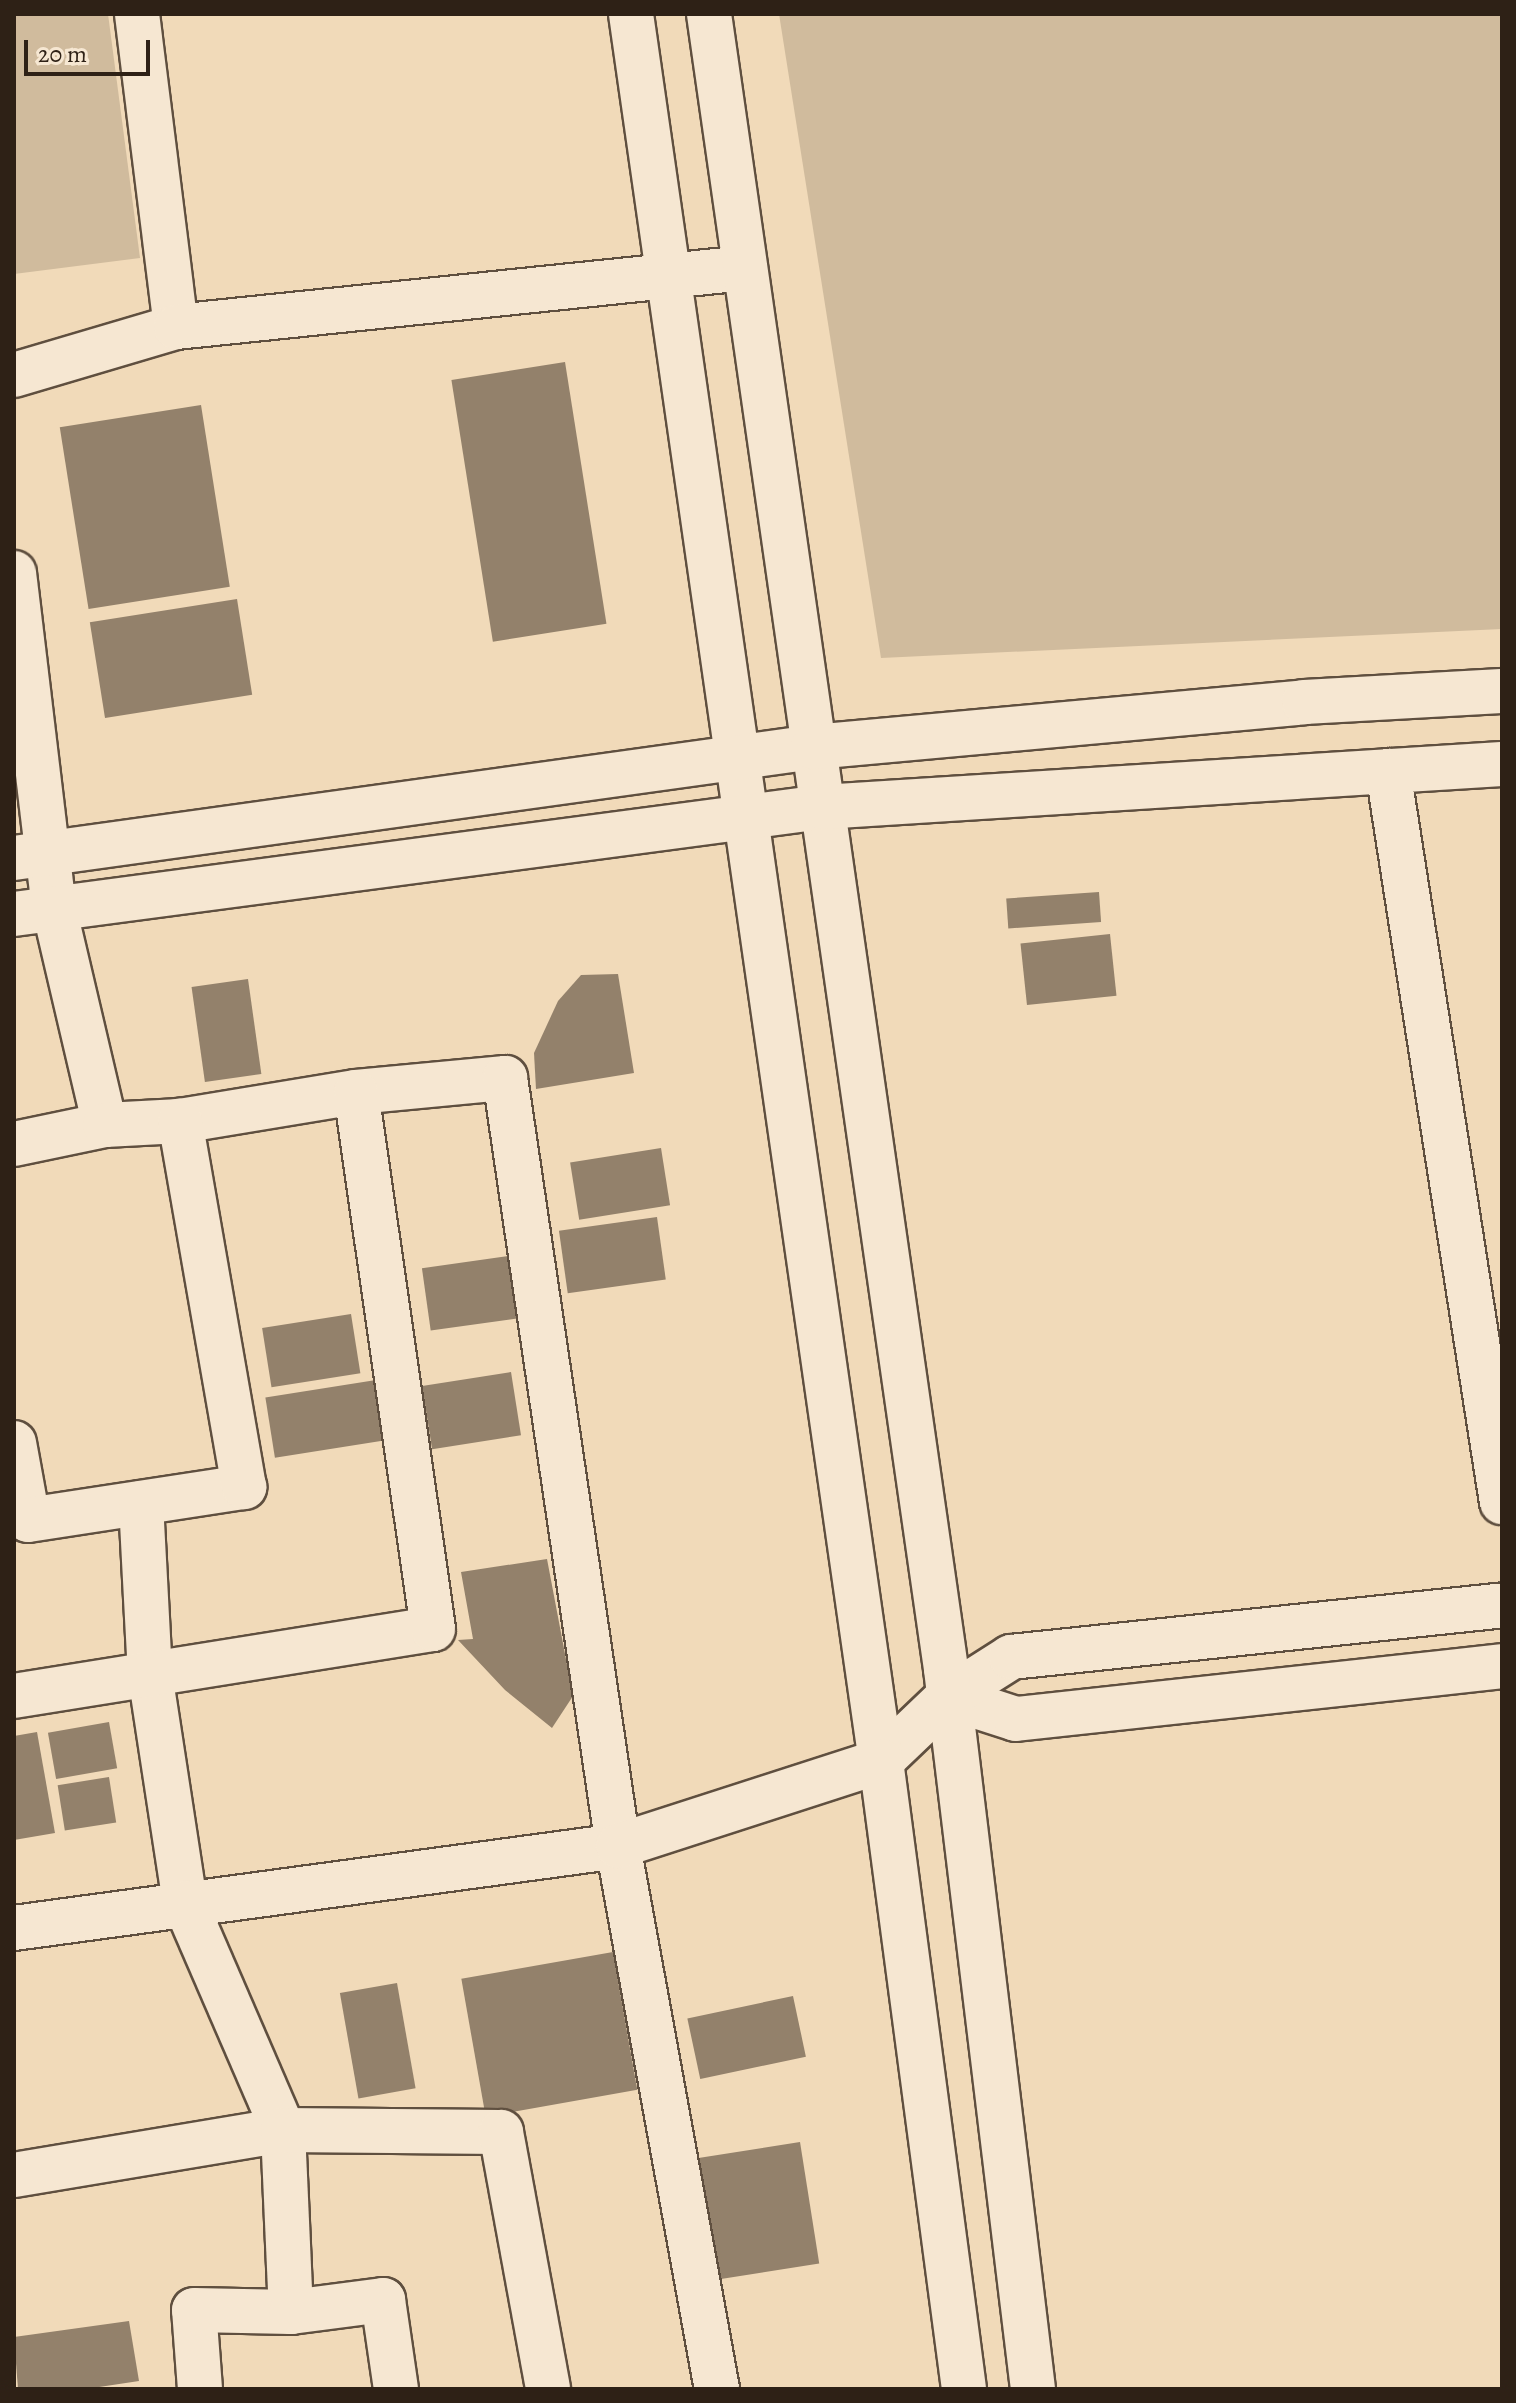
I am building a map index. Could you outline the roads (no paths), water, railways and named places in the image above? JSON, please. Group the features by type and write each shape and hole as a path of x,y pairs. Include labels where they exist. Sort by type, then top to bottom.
{"street":[{"path":"137,14 176,327"},
{"path":"631,14 881,1761 964,2389"},
{"path":"709,14 948,1697 1033,2389"},
{"path":"14,375 176,327 745,268"},
{"path":"14,573 34,911 105,1125"},
{"path":"31,855 737,761 813,747 1304,702 1502,691"},
{"path":"34,911 746,821 822,807 1502,764"},
{"path":"1388,771 1502,1502"},
{"path":"14,1144 105,1125 180,1121 356,1092 505,1078 618,1846 717,2389"},
{"path":"14,1696 433,1629 356,1092"},
{"path":"14,1443 28,1520 244,1487 180,1121"},
{"path":"141,1503 150,1674 185,1903 283,2130 291,2312"},
{"path":"14,1928 618,1846 881,1761 948,1697 1011,1657 1502,1605"},
{"path":"948,1697 1016,1719 1502,1666"},
{"path":"14,2175 283,2130 501,2132 548,2389"},
{"path":"200,2389 194,2310 291,2312 383,2300 396,2389"}]}
